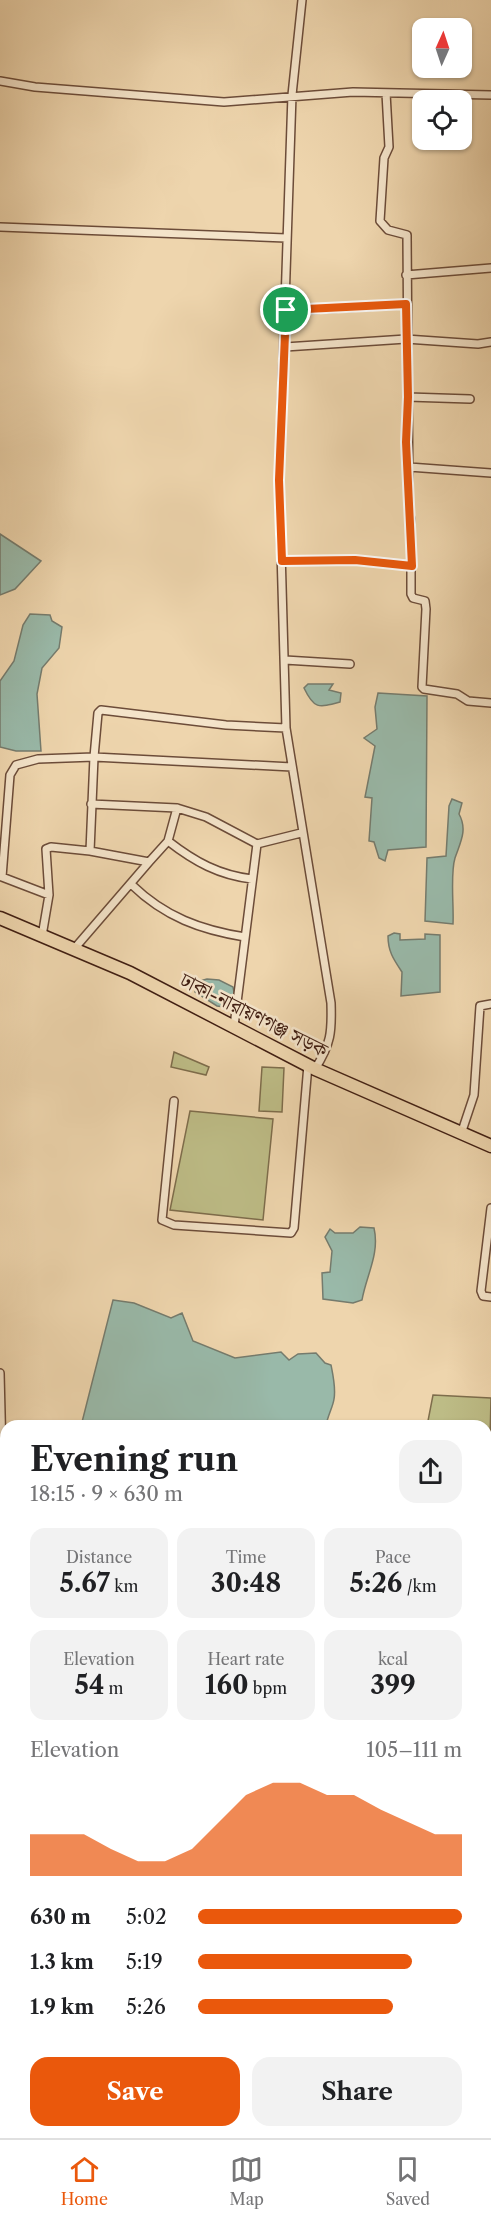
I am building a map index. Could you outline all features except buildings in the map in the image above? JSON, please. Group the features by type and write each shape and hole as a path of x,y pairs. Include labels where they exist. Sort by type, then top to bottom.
{"highway":[{"name":"ঢাকা-নারায়ণগঞ্জ সড়ক","path":"0,918 130,973 311,1067 491,1146"}],"street":[{"path":"174,1101 162,1220 174,1225 291,1233 294,1228 311,1067 326,1052 332,1033 331,1003 322,935 302,833 286,728 279,480 292,95 302,0"},
{"path":"0,81 35,87 224,102 292,95 386,93 491,95"},
{"path":"386,93 389,147 384,158 380,221 388,230 407,235 406,442 409,467 411,594 413,598 425,600 422,687 457,694 468,702 491,703"},
{"path":"0,227 286,238"},
{"path":"406,275 491,268"},
{"path":"286,310 406,304"},
{"path":"285,347 406,339 491,342"},
{"path":"408,397 470,399"},
{"path":"409,467 491,472"},
{"path":"282,561 355,560 412,566"},
{"path":"285,660 350,664"},
{"path":"90,851 94,760 98,713 101,710 226,725 286,728"},
{"path":"49,896 2,877 9,775 16,765 28,760 94,760 292,767"},
{"path":"91,802 177,808 206,817 257,844 302,833"},
{"path":"74,949 168,841 177,808"},
{"path":"168,841 206,867 234,877 252,879"},
{"path":"234,1026 257,844"},
{"path":"42,936 49,896 48,847 90,851 149,862"},
{"path":"132,885 146,899 185,922 209,932 245,937"},
{"path":"461,1134 474,1095 480,1006 491,1004"},
{"path":"491,1208 481,1291 483,1296 491,1297"},
{"path":"0,1373 1,1420"}],"shaded area":[{"path":"0,534 41,561 15,589 0,595"},
{"path":"30,614 50,615 52,621 62,627 59,648 42,668 37,694 41,751 16,751 0,747 0,681 14,661 23,625"},
{"path":"308,684 333,684 329,690 341,693 340,702 322,706 314,703 304,688"},
{"path":"378,693 427,696 426,847 388,850 385,861 379,858 374,842 369,841 372,798 365,797 375,746 364,738 377,729 375,707"},
{"path":"452,799 462,803 459,814 463,826 452,881 453,924 425,921 427,858 446,856 449,806"},
{"path":"394,933 400,934 400,940 425,939 425,934 440,935 440,992 401,996 402,972 392,956 388,942 388,936"},
{"path":"219,980 233,987 236,1003 232,1008 217,1006 195,992 200,981"},
{"path":"174,1052 209,1067 206,1075 171,1067"},
{"path":"262,1067 284,1068 282,1112 259,1111"},
{"path":"190,1111 273,1119 263,1220 170,1210"},
{"path":"360,1227 374,1228 375,1238 374,1256 362,1300 353,1303 323,1299 322,1273 330,1272 332,1251 325,1237 330,1229 335,1233 353,1233"},
{"path":"113,1300 134,1303 171,1318 182,1313 193,1341 235,1358 281,1352 289,1360 298,1354 316,1353 325,1363 331,1365 335,1390 328,1420 83,1420"},
{"path":"433,1395 491,1398 490,1420 428,1420"}],"route":[{"path":"406,304 408,397 406,442 412,566 355,560 282,561 279,480 286,310 406,304"}]}
